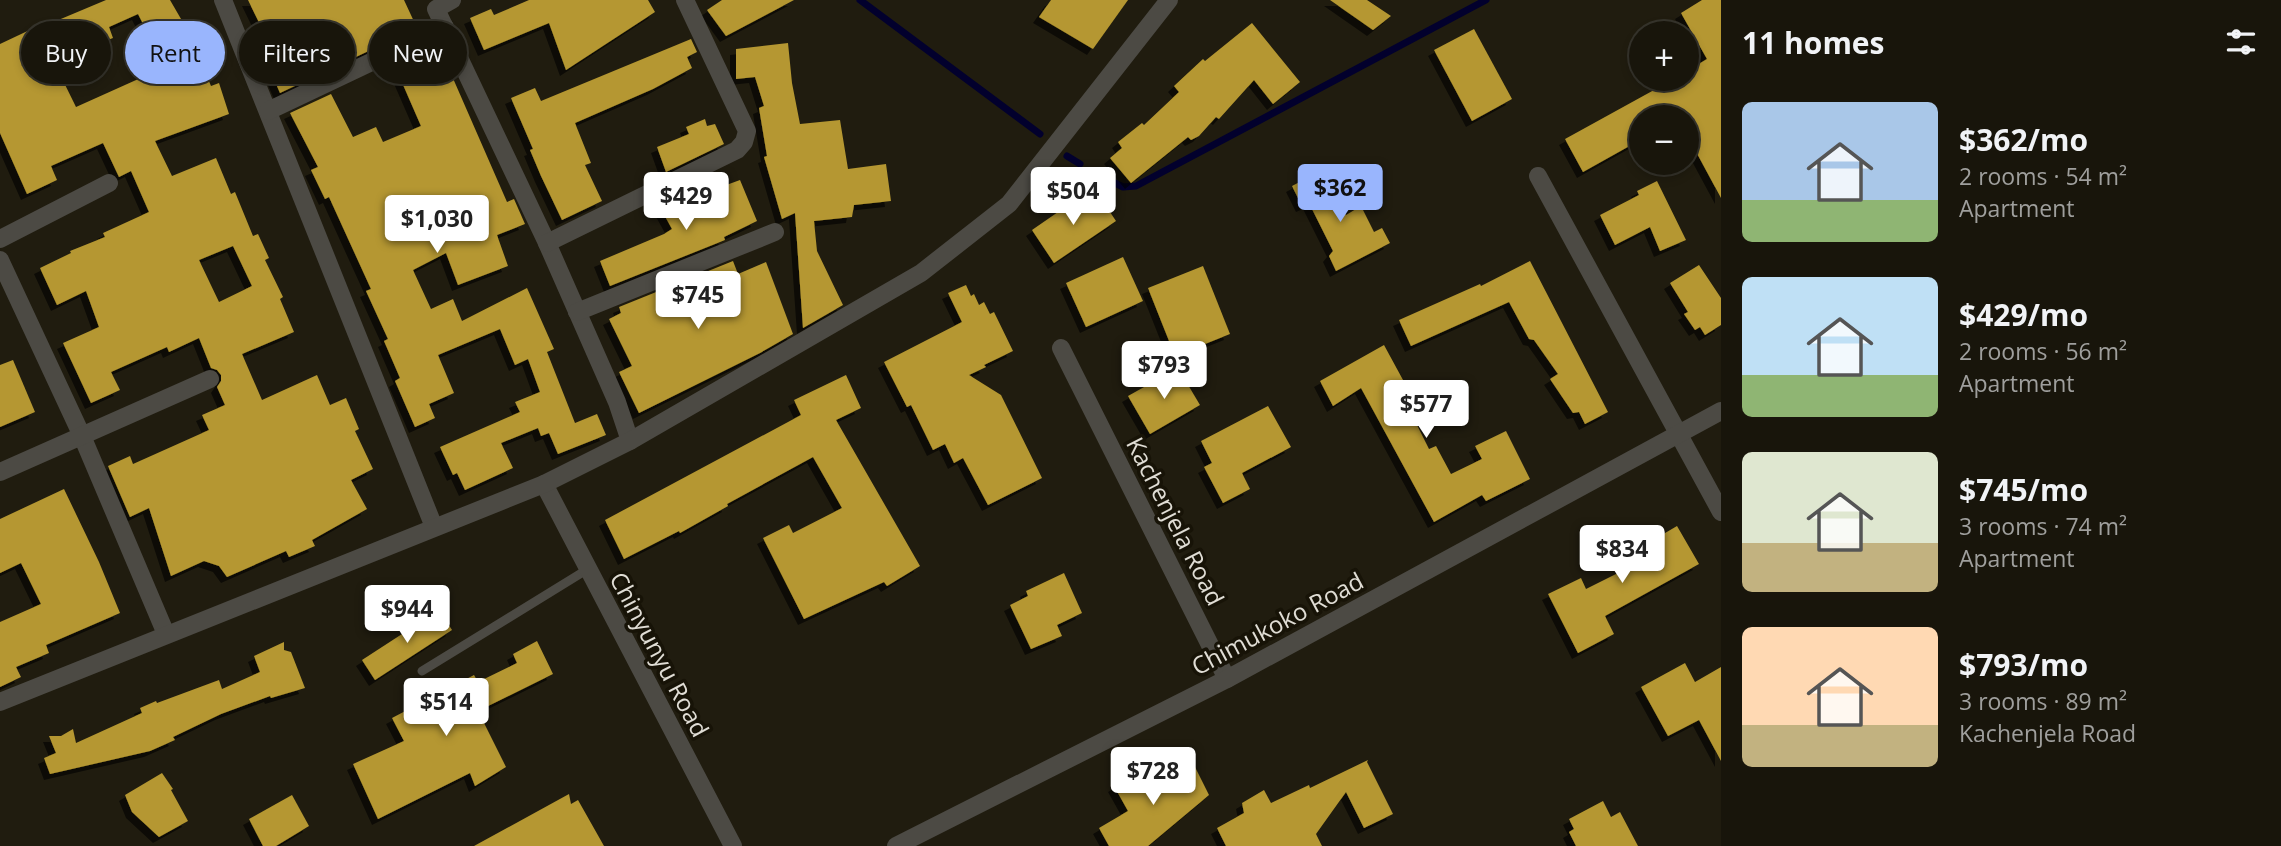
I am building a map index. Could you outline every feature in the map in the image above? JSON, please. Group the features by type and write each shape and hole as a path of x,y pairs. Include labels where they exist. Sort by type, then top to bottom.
{"street":[{"path":"223,0 434,527"},
{"path":"547,243 737,150 744,142 747,131 685,0"},
{"path":"0,702 544,484 631,441 921,273 1009,204 1169,0"},
{"path":"440,3 444,21"},
{"path":"268,111 369,63"},
{"path":"467,74 547,243 617,402 631,441"},
{"path":"1538,176 1721,512"},
{"path":"0,239 109,183"},
{"path":"577,312 775,232"},
{"path":"0,260 82,436 166,634"},
{"name":"Kachenjela Road","path":"1061,348 1227,679"},
{"path":"0,472 209,379"},
{"name":"Chimukoko Road","path":"896,846 1227,679 1721,411"},
{"name":"Chinyunyu Road","path":"544,484 733,846"}],"lane":[{"path":"422,671 588,569"}],"building":[{"path":"106,0 170,0 182,21 142,21 138,14 111,26 111,21 56,21"},
{"path":"248,0 404,0 414,21 369,21 369,51 355,57 355,21 258,21"},
{"path":"529,0 648,0 655,12 566,70 549,23 484,50 470,18 491,9 494,15"},
{"path":"722,0 794,0 726,36 707,10"},
{"path":"1051,0 1128,0 1093,49 1039,17"},
{"path":"1330,0 1367,0 1391,16 1373,30"},
{"path":"1702,0 1721,0 1721,198 1699,157 1699,105 1629,105 1629,146 1583,172 1565,139 1652,91 1699,91 1699,64 1707,59 1699,45 1699,21 1686,21 1681,13"},
{"path":"1252,23 1300,82 1273,104 1254,80 1219,119 1216,117 1199,136 1191,140 1188,137 1131,183 1110,158 1122,148 1118,142 1142,123 1144,125 1179,92 1174,86 1203,59 1205,61"},
{"path":"1474,29 1512,99 1472,121 1434,50"},
{"path":"21,34 21,84 65,84 76,107 127,84 219,84 229,114 155,141 172,176 216,158 231,194 235,192 253,236 258,234 269,258 265,260 283,297 280,299 294,332 242,354 262,400 317,375 330,405 346,398 359,429 355,431 373,469 351,480 367,509 312,540 315,546 289,557 286,551 227,577 219,566 204,561 171,576 149,508 130,517 108,466 130,456 133,464 209,430 202,415 225,405 217,387 221,375 211,368 199,338 169,352 167,347 111,372 120,390 91,403 63,343 99,327 86,291 57,305 40,268 71,253 70,251 105,237 103,233 149,212 131,171 119,177 103,143 51,166 57,180 27,194 0,133 0,44","holes":["233,246 252,286 219,302 199,260"]},
{"path":"691,39 697,52 687,57 692,68 653,89 575,123 591,163 585,165 602,201 562,220 530,150 533,149 511,98 535,88 541,101"},
{"path":"788,43 800,124 840,120 848,169 886,164 891,201 854,205 852,217 814,221 817,251 843,305 803,328 795,213 782,219 764,157 767,156 759,108 764,106 755,77 736,79 736,49"},
{"path":"276,84 299,84 280,93"},
{"path":"403,84 455,84 507,202 514,199 525,224 497,235 508,266 458,285 446,253 413,270 431,309 453,299 462,321 527,288 554,349 547,352 575,423 597,414 606,435 558,454 549,433 541,436 538,428 501,443 513,468 465,490 457,473 453,475 440,447 520,412 515,402 540,392 528,359 515,365 500,329 438,355 454,393 429,404 435,418 415,427 395,381 400,378 384,341 388,339 366,291 371,289 329,197 325,199 311,170 318,167 290,113 331,94 353,137 376,127 383,142 421,126"},
{"path":"705,119 707,126 715,124 724,144 666,172 657,147 689,134 686,127"},
{"path":"1313,175 1321,190 1334,183 1336,196 1346,215 1361,206 1374,232 1382,228 1390,243 1336,271 1329,256 1333,251 1309,203 1302,206 1292,186"},
{"path":"740,180 757,221 724,237 725,240 610,286 600,261 672,229 661,209"},
{"path":"1657,181 1686,240 1660,251 1650,227 1615,245 1600,215 1639,195 1637,191"},
{"path":"1098,194 1116,221 1054,263 1032,230 1071,203 1076,210"},
{"path":"1123,257 1143,301 1086,327 1066,283"},
{"path":"733,261 738,274 766,262 793,334 639,413 619,372 632,366 609,319 621,313 619,307"},
{"path":"1530,261 1608,412 1585,424 1579,412 1573,413 1550,379 1558,374 1534,340 1529,339 1509,302 1411,346 1399,320 1480,284 1481,286"},
{"path":"1699,265 1721,298 1721,325 1705,335 1700,327 1695,330 1684,314 1688,312 1670,283"},
{"path":"1203,266 1230,334 1175,356 1148,288"},
{"path":"966,285 979,305 984,302 990,314 994,312 1013,351 969,375 1001,395 1042,478 988,505 963,458 954,463 945,444 933,450 911,405 907,407 884,362 962,322 948,293"},
{"path":"1384,345 1409,391 1404,399 1429,449 1436,446 1451,474 1482,459 1475,446 1506,431 1530,479 1486,501 1482,495 1434,522 1361,388 1333,406 1320,381"},
{"path":"13,360 35,412 0,427 0,365"},
{"path":"1178,368 1200,405 1150,434 1128,396"},
{"path":"846,375 861,408 836,420 920,566 887,586 884,582 804,619 763,538 789,525 793,533 842,508 813,457 680,533 679,531 624,559 605,520 801,415 794,400"},
{"path":"1268,406 1291,447 1242,473 1250,489 1223,503 1204,467 1212,463 1201,441"},
{"path":"64,489 120,613 46,645 49,653 16,667 21,677 0,687 0,622 41,604 21,563 0,573 0,519"},
{"path":"1677,526 1699,564 1605,616 1614,634 1578,653 1548,594 1581,578 1586,589 1628,568 1617,549 1655,527 1660,536"},
{"path":"1064,573 1082,613 1057,625 1062,636 1031,649 1010,605 1028,596 1026,591"},
{"path":"439,610 452,630 375,680 362,660"},
{"path":"537,641 553,674 478,711 506,767 475,786 470,773 378,819 353,764 404,741 392,718 474,675 478,682 517,663 513,654"},
{"path":"284,642 284,650 291,652 305,688 271,698 270,696 221,714 150,751 50,774 44,758 56,753 49,736 61,736 73,729 76,743 142,713 140,708 156,701 157,703 219,680 222,689 260,672 254,656"},
{"path":"1685,663 1695,682 1721,667 1721,761 1699,720 1668,736 1641,687"},
{"path":"1368,760 1393,814 1364,828 1346,792 1316,834 1322,846 1226,846 1217,828 1244,813 1242,803 1264,790 1271,803"},
{"path":"1150,765 1162,787 1194,765 1209,795 1148,846 1109,846 1099,828 1128,811 1114,786"},
{"path":"162,773 188,821 159,837 132,812 125,795"},
{"path":"569,794 571,804 578,800 604,846 474,846"},
{"path":"292,795 309,826 276,846 263,846 249,819"},
{"path":"1603,801 1611,817 1620,812 1638,846 1576,846 1569,832 1574,829 1569,819"}],"waterway":[{"path":"860,0 1040,134"},
{"path":"1111,181 1123,187 1136,186 1486,0"},
{"path":"1067,156 1080,164"}]}
